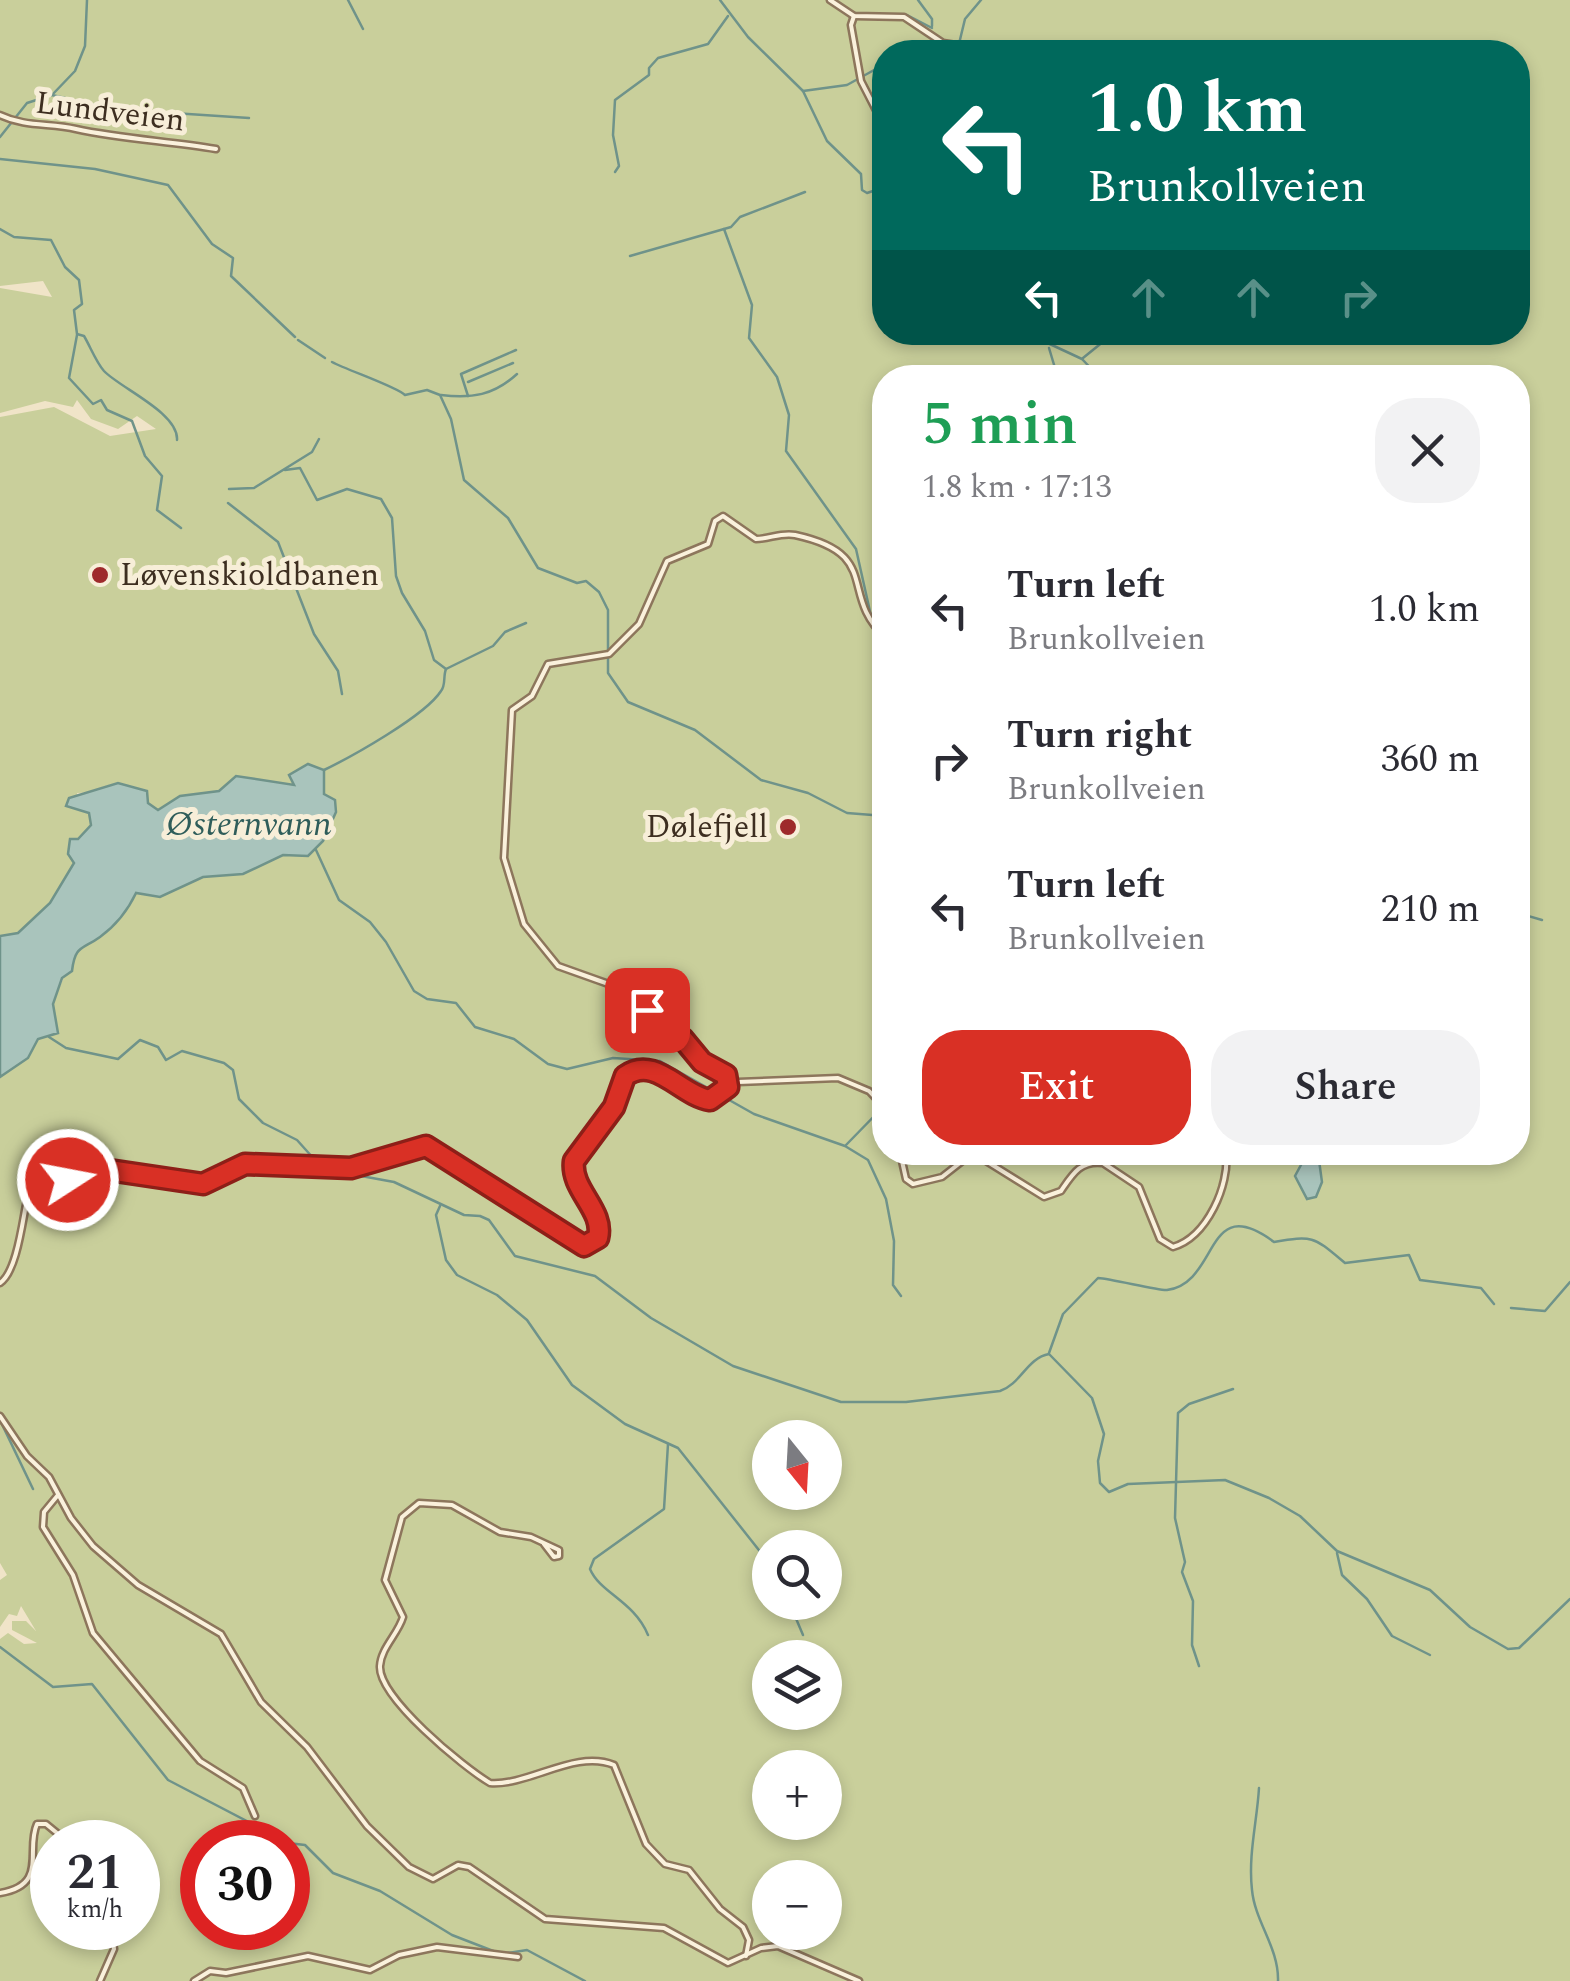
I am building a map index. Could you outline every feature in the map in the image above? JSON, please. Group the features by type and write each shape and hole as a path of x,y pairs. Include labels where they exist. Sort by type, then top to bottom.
{"street":[{"path":"830,0 854,16 904,17 938,40"},
{"path":"854,16 851,25 861,81 872,102"},
{"name":"Lundveien","path":"0,114 23,125 216,149"},
{"path":"728,1087 721,1070 702,1062 683,1039 617,988 558,966 524,924 504,858 512,710 532,696 548,664 608,654 639,624 667,561 708,544 715,521 723,516 734,519 756,539 795,535 840,549 857,580 872,623"},
{"path":"0,1283 8,1275 24,1229 28,1194 48,1180 79,1180 102,1169 203,1184 245,1164 351,1168 419,1145 447,1155 584,1246 598,1238 599,1224 577,1184 574,1161 614,1107 625,1076 636,1069 652,1070 710,1100 738,1082 838,1078 872,1094"},
{"path":"903,1165 906,1178 913,1184 948,1174 958,1165"},
{"path":"992,1165 1044,1197 1062,1192 1070,1176 1083,1165"},
{"path":"1107,1165 1139,1187 1160,1240 1173,1247 1190,1240 1204,1227 1228,1176 1227,1165"},
{"path":"0,1416 71,1518 106,1560 175,1610 228,1641 271,1715 300,1740 368,1826 410,1867 433,1878 458,1866 469,1867 545,1919 664,1928 728,1964 760,1948 778,1946 859,1981"},
{"path":"58,1495 44,1512 43,1527 73,1576 92,1633 200,1761 243,1788 254,1816"},
{"path":"544,1544 500,1532 452,1505 427,1502 411,1507 402,1516 385,1580 403,1618 380,1662 384,1685 449,1752 490,1782 569,1766 603,1762 614,1766 646,1844 665,1864 689,1870 720,1909 743,1927 750,1945 746,1956"},
{"path":"0,1893 20,1886 30,1874"},
{"path":"194,1981 210,1971 226,1972 308,1956 370,1970 400,1955 437,1947 518,1957"},
{"path":"100,1981 114,1950"}],"green space":[{"path":"0,0 1570,0 1570,1981 0,1981 0,1639 8,1633 24,1644 37,1643 12,1630 12,1621 26,1621 36,1631 21,1606 17,1616 9,1614 0,1627 0,1580 7,1575 0,1563 0,1077 28,1058 38,1039 57,1033 53,1004 73,954 115,923 136,893 141,890 161,896 203,877 243,874 283,855 308,856 328,831 335,800 324,794 324,770 290,785 236,776 219,791 180,796 157,810 118,783 77,793 80,809 89,813 91,825 78,839 74,863 50,903 17,933 0,936 0,417 54,407 110,436 156,429 137,416 118,429 91,419 77,400 73,407 45,401 0,413 0,288 52,297 43,281 0,286"}],"water":[{"name":"Østernvann","path":"308,764 324,770 324,794 335,800 336,812 323,841 308,856 283,855 243,874 203,877 160,897 136,893 111,928 77,952 72,971 62,978 53,1004 58,1033 38,1039 28,1058 0,1077 0,936 18,933 50,903 74,863 68,854 70,839 78,839 91,825 89,813 66,806 69,798 118,783 147,791 148,803 158,810 180,796 219,791 236,776 294,785 289,775"},
{"path":"1301,1165 1320,1165 1322,1182 1316,1197 1307,1199 1295,1176"}],"waterway":[{"path":"0,137 27,103 52,95 75,71 85,46 87,0"},
{"path":"348,0 363,29"},
{"path":"720,0 748,37 803,91 827,141 861,174 862,190 872,191"},
{"path":"918,0 932,19 932,26"},
{"path":"960,40 965,19 981,0"},
{"path":"887,15 907,15 932,28"},
{"path":"615,172 619,166 613,135 615,100 649,75 649,68 658,58 708,44 728,16"},
{"path":"803,91 847,85 872,71"},
{"path":"52,95 112,109 249,118"},
{"path":"0,159 95,169 168,185 212,244 233,258 231,276 295,337"},
{"path":"630,256 731,227 740,217 805,192"},
{"path":"0,229 14,237 51,240 65,267 79,280 82,304 74,310 77,334 84,336 104,371 169,420 177,440"},
{"path":"724,229 752,305 749,338 777,377 789,415 786,451 856,549 871,616"},
{"path":"77,335 69,378 93,404 101,400 107,410 132,421 145,456 162,476 157,510 181,528"},
{"path":"298,340 325,358"},
{"path":"1052,345 1088,365"},
{"path":"1083,358 1099,345"},
{"path":"1049,348 1054,365"},
{"path":"468,396 461,374 516,350"},
{"path":"332,362 405,395 427,390 440,395 451,419 464,480 508,518 538,568 577,583 586,581 599,592 608,610 608,673 628,702 695,730 761,780 808,793 847,813 872,815"},
{"path":"468,382 513,363"},
{"path":"441,395 482,394 517,374"},
{"path":"229,489 254,488 312,452 319,439"},
{"path":"285,470 300,468 317,500 347,489 381,499 392,518 396,576 402,593 425,631 434,660 446,669"},
{"path":"228,503 278,542 314,634 338,671 342,694"},
{"path":"324,770 404,724 443,689 446,669 493,646 505,632 526,623"},
{"path":"316,850 339,900 370,922 414,991 427,999 456,1003 475,1027 514,1039 548,1064 567,1069 613,1058 660,1061 754,1114 845,1146 868,1160 886,1199 894,1241 893,1285 901,1296"},
{"path":"1530,916 1542,920"},
{"path":"49,1037 66,1048 118,1059 140,1040 158,1047 166,1060 182,1051 224,1063 233,1070 239,1099 263,1123 297,1140 323,1169 394,1182 464,1215 489,1220 515,1256 595,1276 651,1318 733,1366 841,1402 906,1402 1000,1391 1035,1360 1049,1354"},
{"path":"846,1145 872,1118"},
{"path":"440,1206 436,1215 446,1260 457,1275 497,1295 527,1320 572,1385 625,1424 678,1448 752,1541"},
{"path":"1049,1353 1063,1314 1098,1278 1162,1290 1184,1284 1223,1232 1235,1227 1251,1229 1274,1242 1313,1240 1345,1263 1409,1255 1420,1280 1481,1288 1494,1304"},
{"path":"1511,1308 1545,1311 1570,1282"},
{"path":"1050,1355 1092,1398 1104,1434 1098,1461 1100,1483 1109,1492 1128,1484 1225,1480 1300,1516 1337,1551 1430,1590 1470,1627 1508,1649 1519,1648 1570,1599"},
{"path":"1199,1666 1192,1645 1193,1601 1182,1572 1185,1562 1175,1518 1178,1413 1189,1404 1233,1389"},
{"path":"0,1420 33,1489"},
{"path":"648,1635 642,1623 601,1585 590,1569 594,1559 664,1509 668,1444"},
{"path":"1337,1553 1342,1575 1367,1599 1392,1636 1430,1655"},
{"path":"797,1620 803,1635"},
{"path":"0,1647 53,1687 92,1684 168,1780 245,1820"},
{"path":"1259,1788 1252,1890 1275,1957 1278,1981"},
{"path":"310,1850 333,1873 380,1891 452,1935 501,1954 527,1950 585,1981"}],"place":[{"name":"Løvenskioldbanen","path":"100,575"},
{"name":"Dølefjell","path":"788,827"}],"route":[{"path":"68,1180 79,1180 102,1169 203,1184 232,1168 256,1162 284,1167 351,1168 419,1145 456,1160 567,1239 584,1246 594,1242 600,1230 577,1184 574,1161 614,1107 625,1076 636,1069 652,1070 703,1100 718,1098 728,1087 721,1070 702,1062 683,1039 647,1010"}]}
